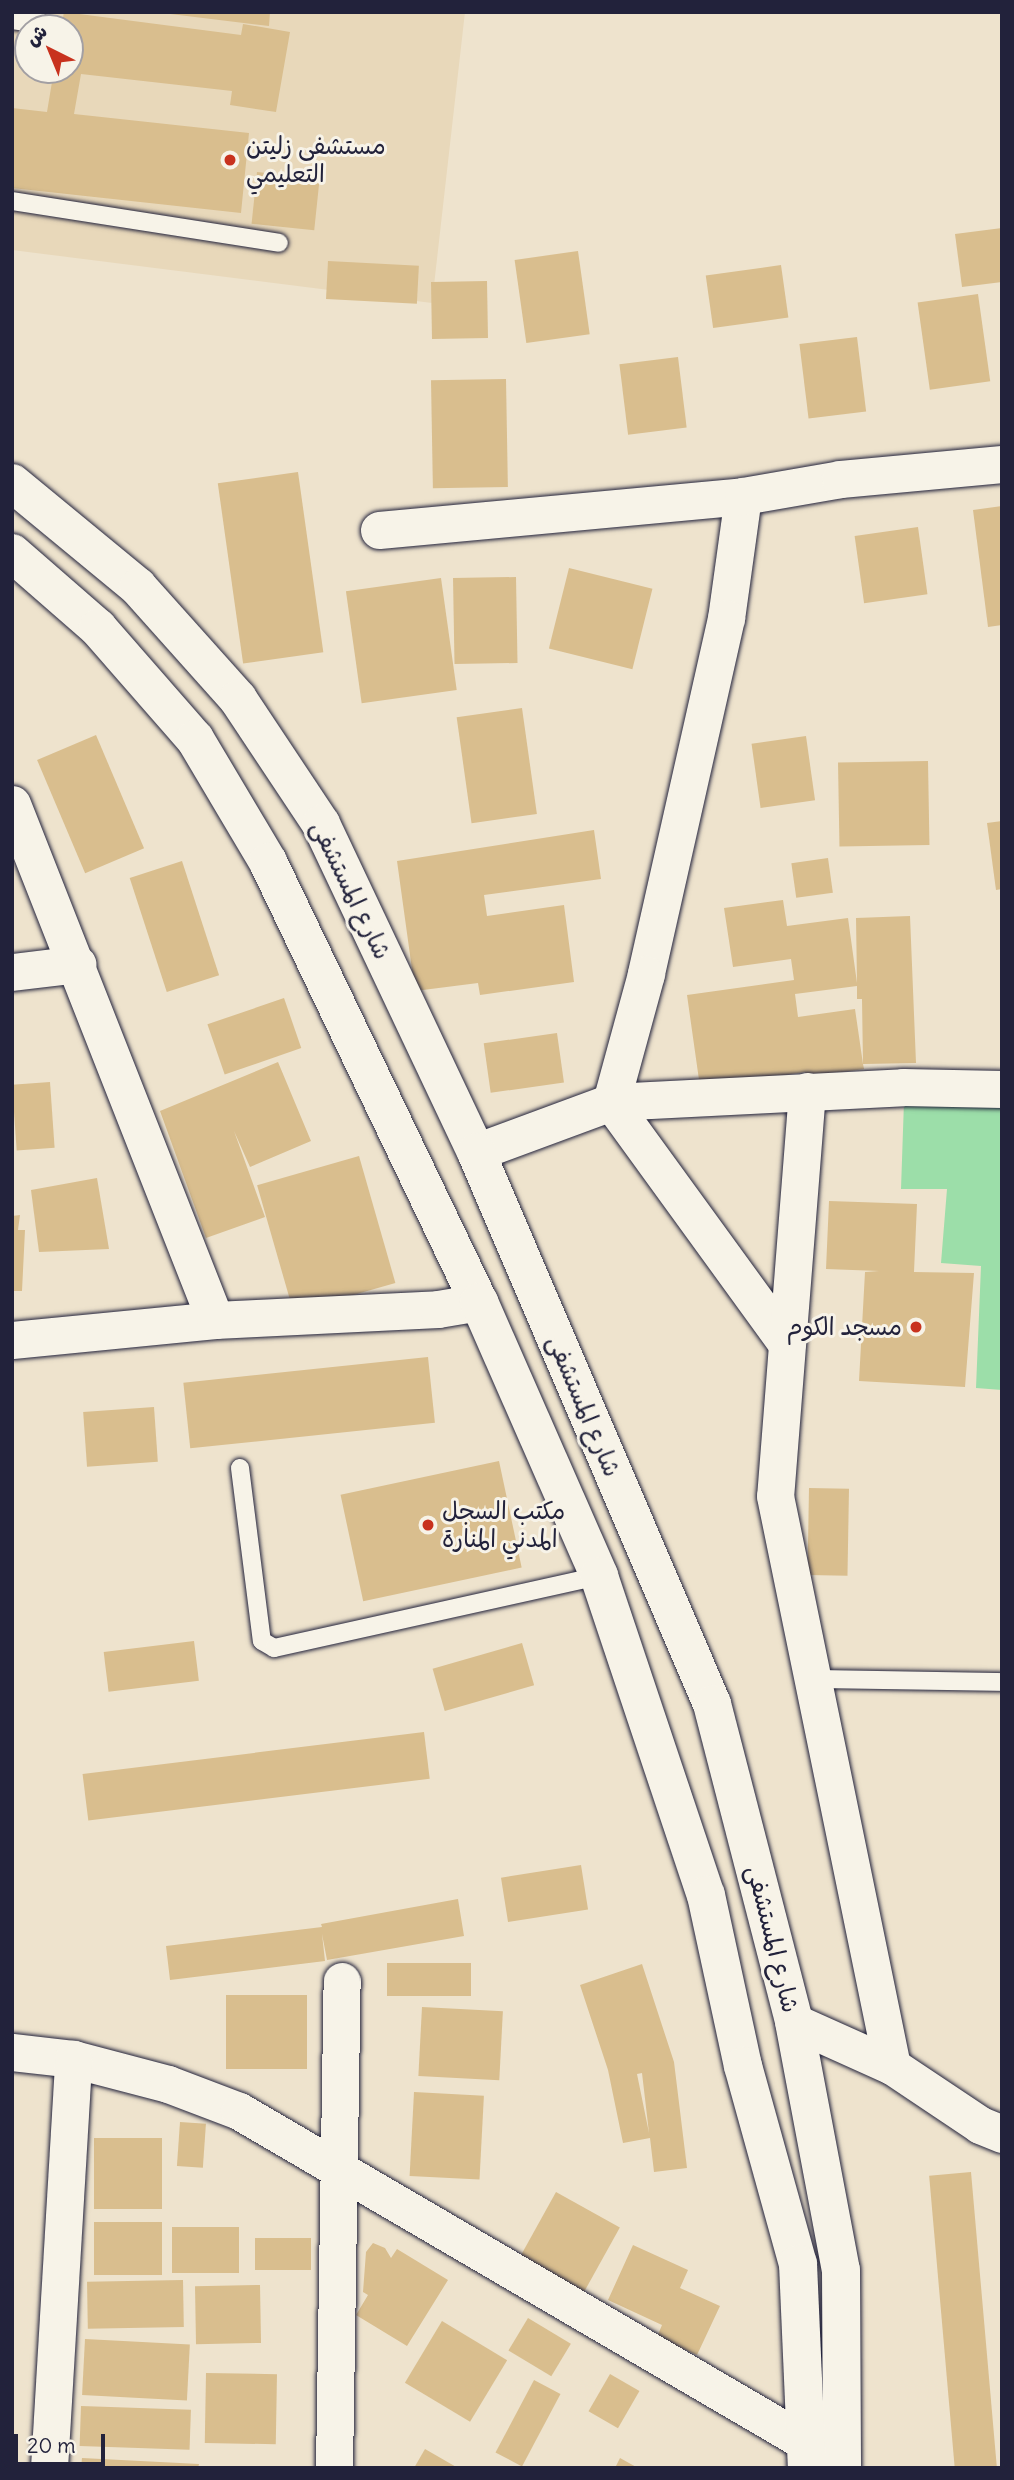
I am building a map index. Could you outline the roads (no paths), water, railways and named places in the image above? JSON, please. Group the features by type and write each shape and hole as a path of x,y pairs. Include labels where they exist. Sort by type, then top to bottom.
{"main road":[{"name":"شارع المستشفى","path":"12,483 138,587 238,699 321,824 476,1153 712,1704 794,2022 841,2270 842,2468"},
{"path":"12,553 98,628 195,739 268,862 479,1302 599,1576 706,1895 743,2066 798,2264 807,2455"}],"street":[{"path":"379,530 743,496 841,479 1002,464"},
{"path":"611,1102 646,974 726,618 743,496"},
{"path":"12,804 78,964 215,1320"},
{"path":"12,972 78,964"},
{"path":"476,1153 611,1102 807,1091 1002,1089"},
{"path":"807,1091 775,1496 892,2066"},
{"path":"611,1102 787,1344"},
{"path":"12,1340 215,1320 438,1309 479,1302"},
{"path":"334,2468 342,1981"},
{"path":"794,2022 892,2066 979,2125 1002,2133"},
{"path":"12,2052 74,2059 168,2084 239,2112 338,2168 807,2455"},
{"path":"50,2468 74,2059"}],"lane":[{"path":"12,20 34,23 36,12"},
{"path":"12,201 279,243"},
{"path":"240,1468 262,1640 274,1648 599,1576"},
{"path":"812,1679 1002,1682"}],"place":[{"name":"مستشفى زليتن التعليمي","path":"230,160"},
{"name":"مسجد الكوم","path":"916,1327"},
{"name":"مكتب السجل المدني المنارة","path":"428,1525"}]}
